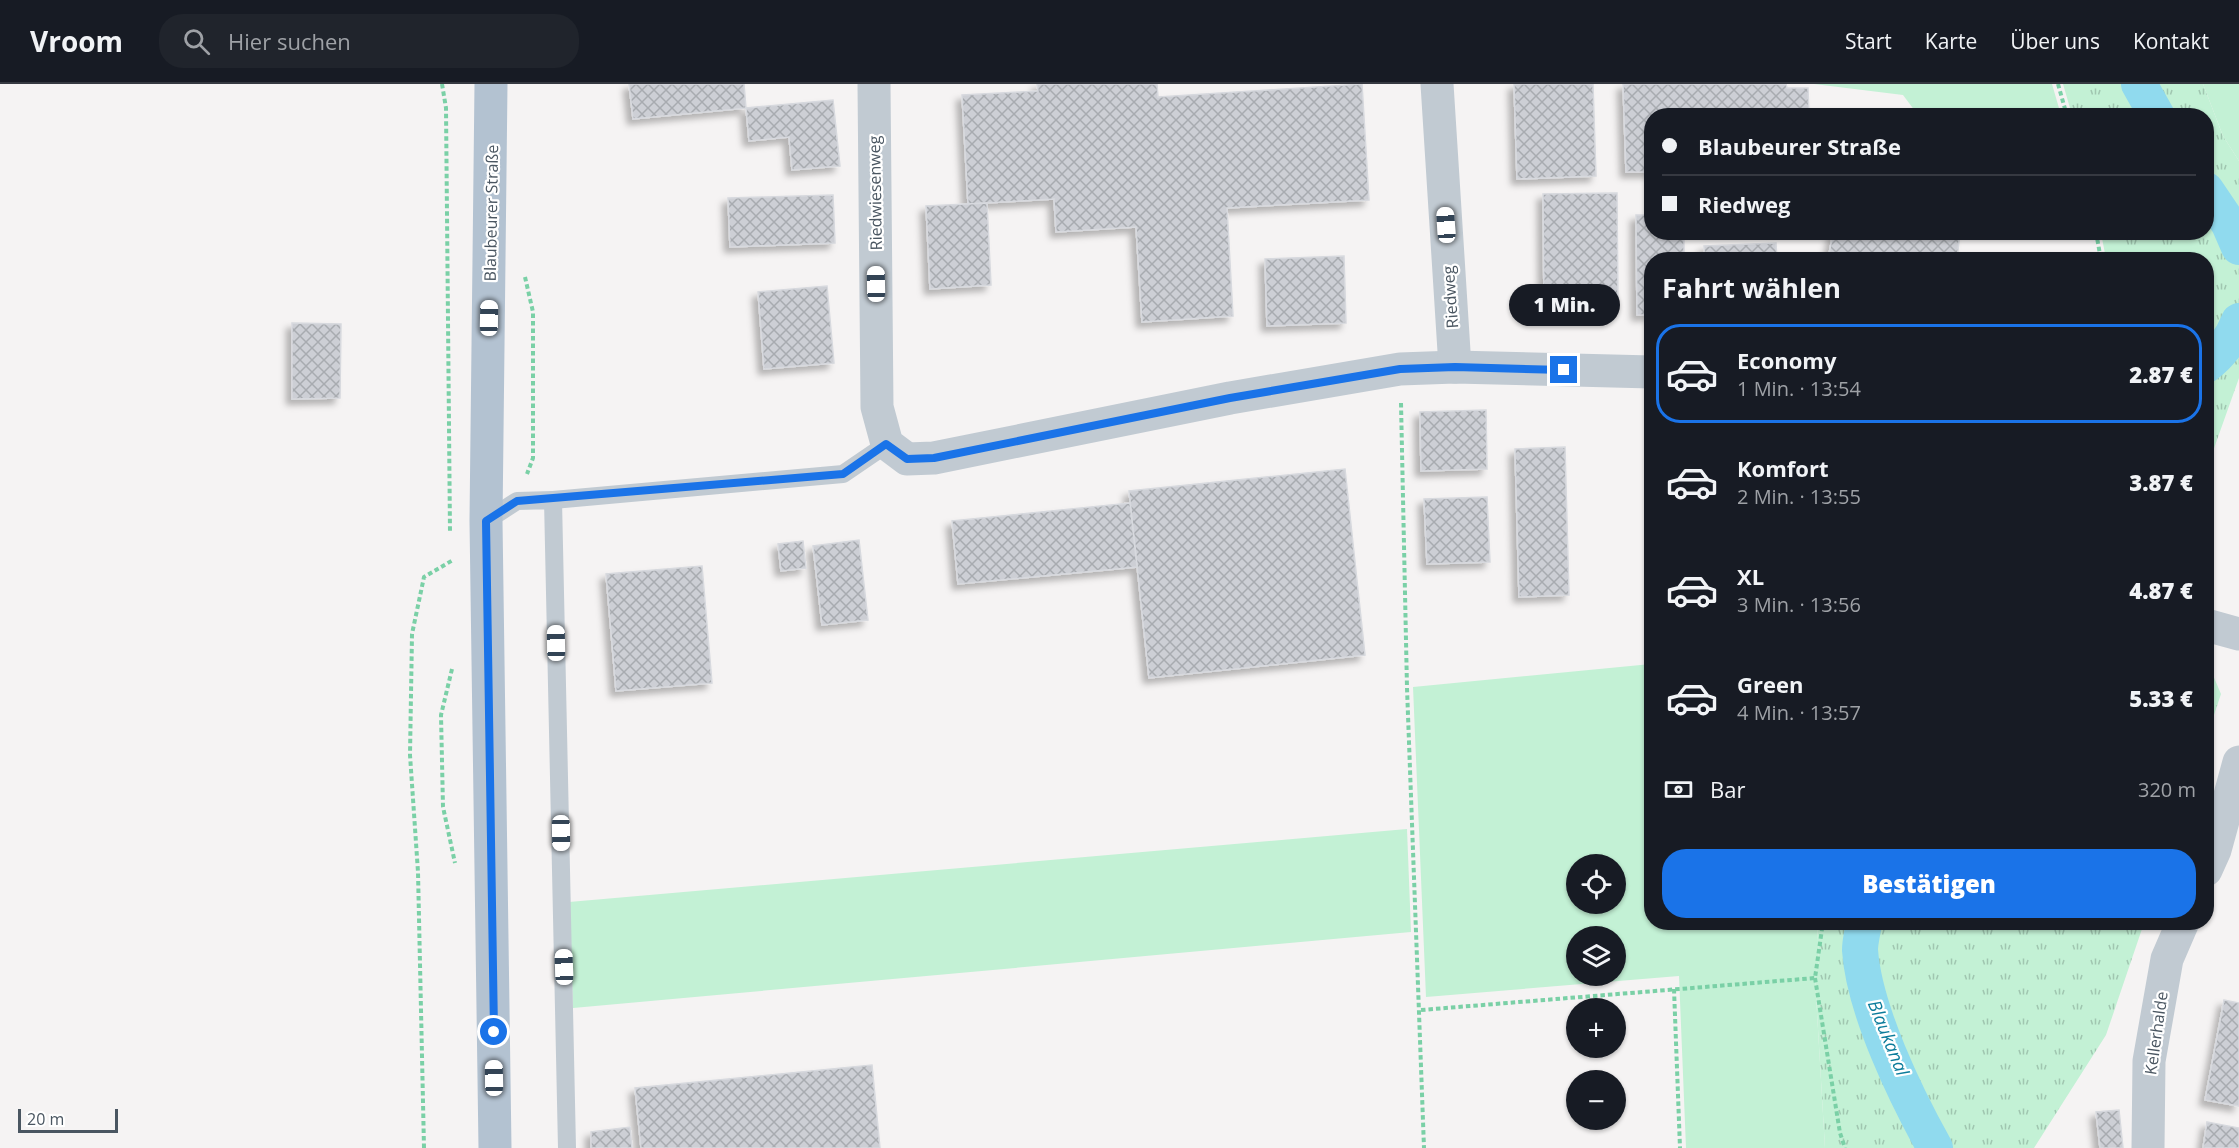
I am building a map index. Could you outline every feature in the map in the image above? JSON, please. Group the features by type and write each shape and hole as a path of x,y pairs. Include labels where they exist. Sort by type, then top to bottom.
{"main road":[{"name":"Blaubeurer Straße","path":"491,84 486,534 495,1148"}],"street":[{"name":"Riedwiesenweg","path":"874,84 877,407 886,444"},
{"name":"Riedweg","path":"1437,84 1455,367"},
{"path":"886,444 907,459 934,458 1230,398 1400,369 1455,367 1644,372"},
{"path":"2214,627 2239,634"},
{"path":"2214,852 2239,762"},
{"name":"Kellerhalde","path":"2148,1148 2149,1061 2167,959 2180,930"}],"lane":[{"path":"486,534 517,501 553,500 843,474 886,444"},
{"path":"553,500 567,1148"}],"path":[{"path":"442,84 446,108 448,514 452,536"},
{"path":"2058,84 2065,108"},
{"path":"1400,369 1407,688 1424,1148"},
{"path":"424,1148 418,872 410,755 412,634 424,577 458,557 486,534"},
{"path":"1821,930 1815,978 1845,1148"},
{"path":"1420,1010 1815,978"},
{"path":"1674,989 1680,1148"}],"green space":[{"path":"1814,84 2052,84 2059,108 1913,108 1903,95"},
{"path":"2063,84 2203,84 2212,108 2070,108"},
{"path":"2203,84 2239,84 2239,161 2223,136"},
{"path":"2214,113 2223,136 2239,161 2239,378 2214,448 2214,252 2105,252 2102,240 2214,240"},
{"path":"1644,665 1644,930 1817,930 1819,961 1815,978 1825,1148 1686,1148 1679,976 1626,980 1626,926 1566,926 1566,985 1426,997 1413,687"},
{"path":"2214,678 2221,694 2214,715"},
{"path":"1407,829 1411,932 573,1008 569,902"},
{"path":"1817,930 2142,930 2106,1035 2034,1148 1825,1148 1815,978 1819,961"}],"building":[{"path":"629,84 744,84 746,108 633,119"},
{"path":"1037,84 1157,84 1158,97 1362,84 1369,200 1227,208 1233,316 1142,322 1136,227 1056,232 1054,199 968,204 962,95 1038,91"},
{"path":"1514,84 1593,84 1596,176 1517,179"},
{"path":"1623,84 1786,84 1787,88 1808,88 1809,108 1644,108 1644,172 1626,172"},
{"path":"833,100 840,166 792,170 789,137 749,141 746,108"},
{"path":"1617,193 1618,306 1544,307 1543,194"},
{"path":"833,195 835,243 730,247 728,198"},
{"path":"987,203 991,285 930,289 926,206"},
{"path":"1636,215 1644,215 1644,240 1684,240 1684,252 1644,252 1644,315 1637,315"},
{"path":"1832,240 1959,240 1958,252 1829,252"},
{"path":"1776,243 1777,252 1704,252 1704,246"},
{"path":"1344,256 1346,323 1267,326 1265,259"},
{"path":"827,286 834,363 764,369 758,292"},
{"path":"292,323 341,324 340,398 292,399"},
{"path":"1486,410 1487,469 1421,471 1420,412"},
{"path":"1565,447 1569,595 1519,597 1515,449"},
{"path":"1345,469 1365,655 1149,678 1129,491"},
{"path":"1487,497 1490,562 1427,564 1424,499"},
{"path":"1130,503 1137,567 958,584 952,521"},
{"path":"859,540 868,620 822,625 813,546"},
{"path":"803,541 806,568 781,571 778,544"},
{"path":"702,566 712,683 616,691 606,574"},
{"path":"2224,1000 2239,1003 2239,1106 2205,1100"},
{"path":"872,1065 880,1148 641,1148 635,1088"},
{"path":"2119,1110 2123,1148 2100,1148 2096,1112"},
{"path":"2207,1122 2239,1128 2239,1148 2203,1148"},
{"path":"630,1127 632,1148 591,1148 591,1132"}],"waterway":[{"name":"Blaukanal","path":"2139,84 2152,108"},
{"name":"Blaukanal","path":"2214,202 2229,224 2239,247"},
{"name":"Blaukanal","path":"2214,358 2226,345 2239,321"},
{"name":"Blaukanal","path":"1862,930 1860,950 1869,999 1888,1052 1935,1148"}],"route":[{"path":"494,1032 486,521 517,501 553,500 843,474 886,444 907,459 934,458 1230,398 1400,369 1455,367 1564,370"}]}
